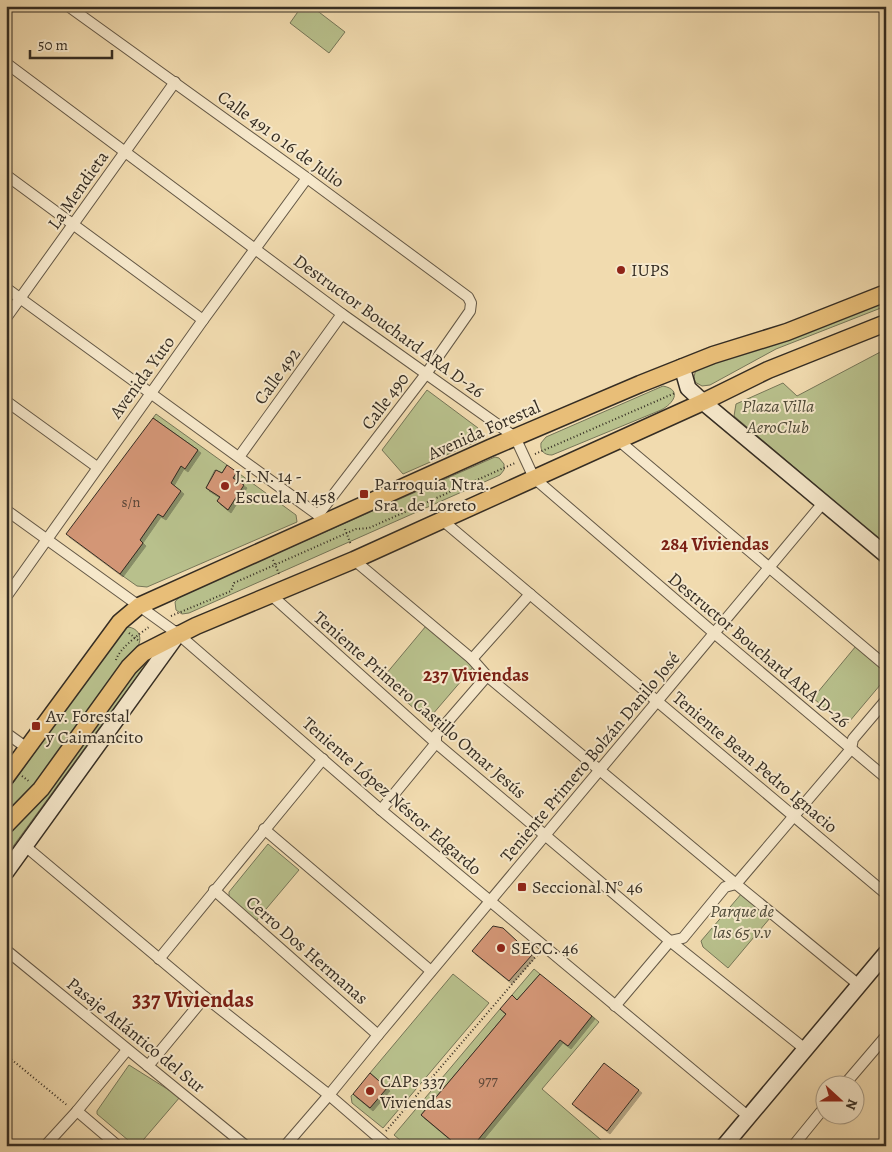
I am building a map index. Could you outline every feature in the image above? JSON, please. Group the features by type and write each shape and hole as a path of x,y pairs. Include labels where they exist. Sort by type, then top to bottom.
{"main road":[{"name":"Avenida Forestal","path":"6,777 120,622 139,606 320,520 682,367 713,355 787,332 886,294"},
{"path":"6,825 41,789 129,667 143,652 178,634 270,594 352,552 442,520 703,402 768,370 886,323"}],"street":[{"name":"Calle 491 o 16 de Julio","path":"68,6 307,178 468,297 471,303"},
{"name":"Destructor Bouchard ARA D-26","path":"6,62 342,314 515,437 534,478 886,778"},
{"name":"La Mendieta","path":"6,318 175,82"},
{"path":"6,175 203,320"},
{"name":"Avenida Yuto","path":"6,597 97,467 307,178"},
{"path":"6,288 239,457 320,520"},
{"name":"Calle 490","path":"320,520 426,374 470,310 471,303"},
{"name":"Calle 492","path":"239,457 342,314"},
{"path":"682,367 688,388 703,402 886,555"},
{"path":"6,401 97,467"},
{"path":"618,440 886,666"},
{"name":"Teniente Primero Bolzán Danilo José","path":"285,1146 822,503"},
{"name":"Teniente López Néstor Edgardo","path":"6,510 178,634 381,810 749,1117"},
{"name":"Teniente Bean Pedro Ignacio","path":"442,520 886,894"},
{"path":"352,552 472,659 487,676 859,985"},
{"name":"Teniente Primero Castillo Omar Jesús","path":"270,594 436,743 670,941 805,1049"},
{"path":"472,659 530,594"},
{"path":"6,872 178,634"},
{"path":"381,810 436,743 436,735 487,676"},
{"path":"616,1006 670,941 683,938 725,887 736,884 851,749 853,739 886,700"},
{"path":"6,733 27,748"},
{"path":"159,959 322,759"},
{"path":"264,829 431,972"},
{"path":"25,846 205,998 329,1095 388,1146"},
{"name":"Cerro Dos Hermanas","path":"214,890 378,1034"},
{"name":"Pasaje Atlántico del Sur","path":"6,950 246,1146"},
{"path":"724,1146 886,953"},
{"path":"148,1066 205,998"},
{"path":"854,1074 886,1036"},
{"path":"45,1146 77,1111 127,1050"},
{"path":"77,1111 118,1146"},
{"path":"793,1146 814,1120"}],"path":[{"path":"142,632 160,621 231,591 234,583 356,528 369,528 688,388"},
{"path":"344,526 352,552"},
{"path":"272,558 280,577"},
{"path":"123,628 139,641"},
{"path":"380,1138 545,947"},
{"path":"6,1056 69,1107 77,1111"}],"green space":[{"path":"302,6 311,6 345,32 329,53 290,23"},
{"path":"886,302 886,306 776,349 710,385 702,386 695,382 696,369 797,336"},
{"name":"Plaza Villa AeroClub","path":"886,349 886,545 734,416 736,404 783,383 797,396"},
{"path":"663,386 673,391 674,397 661,410 552,455 542,450 541,443 546,437"},
{"path":"427,390 478,428 478,441 403,474 382,450"},
{"path":"156,414 227,465 222,473 215,470 206,488 220,497 217,501 228,510 243,485 233,478 237,472 296,515 297,522 147,587 137,586 120,574 143,543 140,540 158,514 163,517 180,491 171,483 181,466 185,468 198,450 153,418"},
{"path":"495,457 499,458 504,464 504,470 500,475 189,613 182,614 176,610 175,602 180,596"},
{"path":"426,626 474,666 432,715 423,716 381,680"},
{"path":"128,627 138,632 139,644 38,782 6,813 6,793 120,632"},
{"path":"856,646 886,671 886,678 849,722 843,723 813,698"},
{"path":"152,656 6,856 6,832 131,673"},
{"path":"268,844 299,870 256,921 229,899 229,892"},
{"name":"Parque de las 65 v.v","path":"742,893 770,918 728,968 703,947 701,941"},
{"path":"534,969 540,974 517,1000 512,995"},
{"path":"453,974 489,1003 383,1128 352,1103 351,1096 353,1094 370,1108 387,1088 370,1073"},
{"path":"500,1009 506,1014 421,1115 458,1146 407,1146 394,1135"},
{"path":"592,1016 599,1022 542,1089 608,1146 473,1146 560,1040 568,1046"},
{"path":"129,1065 180,1097 138,1146 135,1146 97,1114 97,1111"}],"building":[{"path":"153,418 198,450 185,469 181,466 171,483 181,491 163,517 158,514 140,540 143,543 120,574 66,534"},
{"name":"J.I.N. 14 - Escuela N 458","path":"227,465 237,472 233,478 244,485 228,510 217,501 220,497 206,488 216,470 222,473"},
{"path":"493,926 503,928 532,955 509,981 472,951"},
{"path":"540,974 592,1016 568,1046 560,1040 473,1146 458,1146 421,1115 506,1014 500,1009 512,995 517,1000"},
{"path":"604,1063 639,1090 607,1131 572,1104"},
{"name":"CAPs 337 Viviendas","path":"370,1073 387,1088 370,1108 353,1094"}],"place":[{"name":"IUPS","path":"621,270"},
{"name":"J.I.N. 14 - Escuela N 458","path":"225,486"},
{"name":"Parroquia Ntra. Sra. de Loreto","path":"364,494"},
{"name":"Av. Forestal y Caimancito","path":"36,726"},
{"name":"Seccional N° 46","path":"522,887"},
{"name":"SECC. 46","path":"501,948"},
{"name":"CAPs 337 Viviendas","path":"370,1091"}],"district":[{"name":"284 Viviendas","path":"715,543"},
{"name":"237 Viviendas","path":"476,674"},
{"name":"337 Viviendas","path":"193,999"}]}
